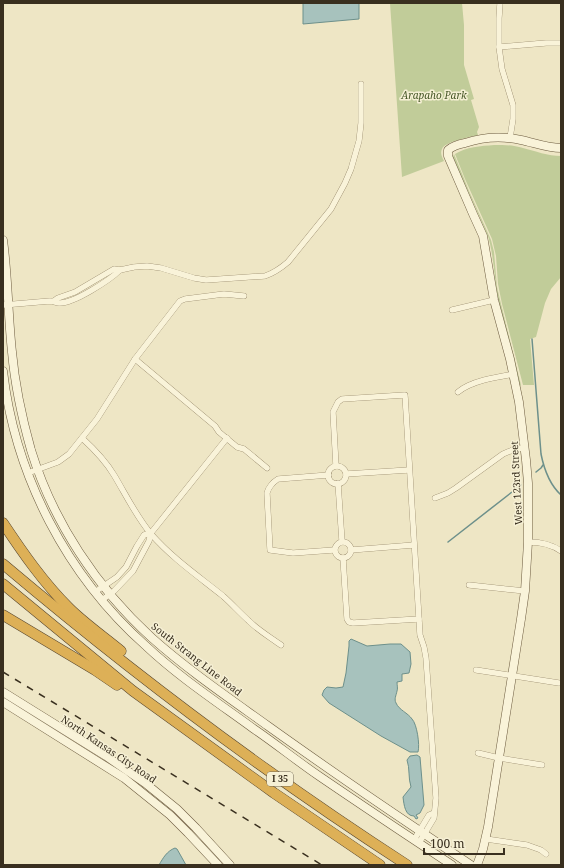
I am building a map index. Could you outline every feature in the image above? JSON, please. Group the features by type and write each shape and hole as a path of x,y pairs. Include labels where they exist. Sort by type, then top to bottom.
{"highway":[{"path":"3,523 33,567 70,609 152,677 156,687"},
{"name":"I 35","path":"3,564 95,640 156,687 285,782 407,865"},
{"name":"I 35","path":"3,584 133,691 274,793 380,865"},
{"path":"3,615 95,670 123,689 133,691"}],"main road":[{"path":"510,138 552,148 561,148"},
{"name":"West 123rd Street","path":"477,865 481,858 486,838 524,591 528,542 528,483 525,448 514,374 494,300 483,236 448,156 448,150 452,146 476,140 510,138"},
{"name":"South Strang Line Road","path":"3,240 6,305 16,387 27,434 38,469 56,510 88,566 110,594 138,624 205,680 323,766 472,865"},
{"name":"South Strang Line Road","path":"3,371 8,406 14,428 28,473 39,500 81,574 114,615 130,632 164,662 317,775 452,865"},
{"name":"North Kansas City Road","path":"3,692 106,756 145,783 196,828 230,865"},
{"name":"North Kansas City Road","path":"3,702 129,782 170,815 218,865"}],"street":[{"path":"500,3 498,18 499,47 502,69 513,105 514,119 510,138"},
{"path":"499,47 561,43"},
{"path":"6,305 54,301 59,303 67,302 80,297 120,270 134,267 147,266 161,268 206,280 265,276 274,272 288,262 331,209 345,184 351,169 361,123 361,84"},
{"path":"28,473 58,462 69,454 97,419 135,359 180,301 224,294 244,296"},
{"path":"452,310 494,300"},
{"path":"135,359 215,426 219,432 237,447 244,449 267,468"},
{"path":"458,392 475,383 514,374"},
{"path":"336,466 333,412 338,402 342,399 405,395 420,636 426,658 436,798 434,818 416,841"},
{"path":"82,438 94,448 104,460 140,518 162,546 224,597 259,630 281,645"},
{"path":"102,600 122,583 133,571 149,541 151,533 227,438"},
{"path":"435,498 456,488 503,454 515,449 525,448"},
{"path":"328,475 331,469 336,466 342,467 346,474 345,479 338,484"},
{"path":"346,474 409,470"},
{"path":"328,475 332,481 338,484"},
{"path":"328,475 278,479 271,485 267,494 270,550 293,553 334,550"},
{"path":"338,484 342,541"},
{"path":"96,592 117,577 126,567 144,535 151,533"},
{"path":"342,541 348,544 351,550"},
{"path":"342,541 337,543 334,548 338,557 343,558 348,556 351,550"},
{"path":"528,542 542,542 561,551"},
{"path":"351,550 414,545"},
{"path":"343,558 347,619 349,622 419,619"},
{"path":"469,585 524,591"},
{"path":"476,670 559,683"},
{"path":"478,753 542,765"},
{"path":"486,838 527,845 541,850 546,854"}],"green space":[{"name":"Arapaho Park","path":"390,3 462,3 464,25 464,65 474,99 471,100 479,127 477,132 478,135 458,140 444,146 441,152 444,161 402,177"},
{"path":"494,145 516,146 546,154 561,156 561,277 551,289 545,303 536,337 530,339 534,385 523,385 502,304 498,284 496,256 492,239 455,154 469,148"},
{"path":"454,154 491,240 494,252 497,287 521,385 520,386 498,298 492,251 488,236 453,157"}],"water":[{"path":"303,3 359,3 359,19 303,24"},
{"path":"351,639 367,646 401,644 410,652 411,664 409,673 402,674 402,681 397,682 395,700 399,708 414,722 418,735 418,752 410,752 381,736 329,703 322,695 327,687 343,687 349,641"},
{"path":"417,755 420,757 424,805 420,813 416,815 418,818 416,819 407,812 403,797 411,787 407,760 410,756"},
{"path":"175,848 186,865 159,865 167,853"}],"waterway":[{"path":"532,339 541,454 548,476 553,486 561,495"},
{"path":"536,472 543,465"},
{"path":"448,542 521,485"}],"railway":[{"path":"3,672 322,865"}]}
